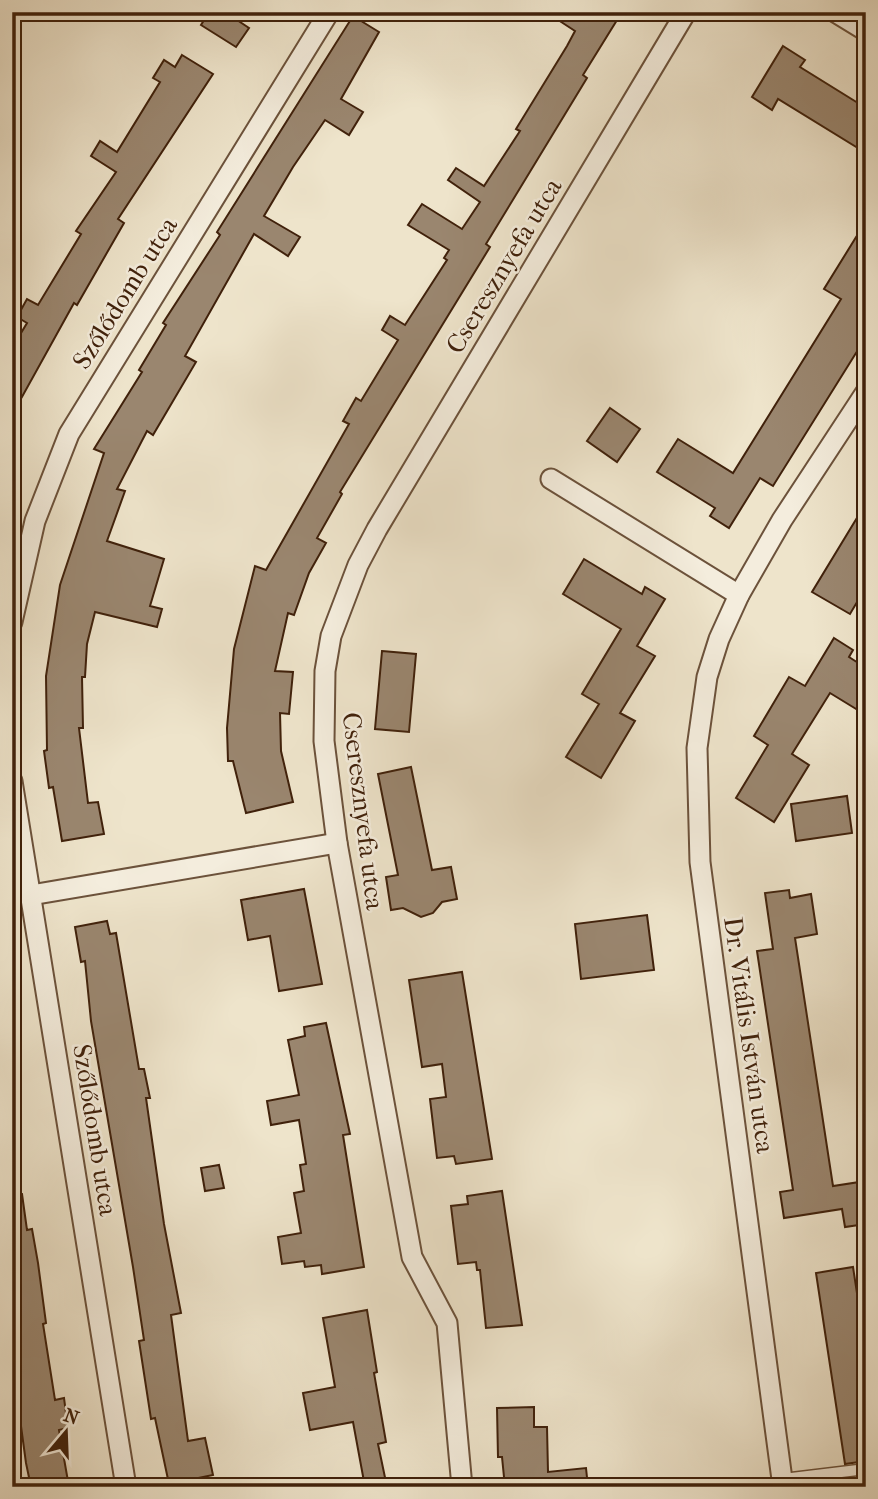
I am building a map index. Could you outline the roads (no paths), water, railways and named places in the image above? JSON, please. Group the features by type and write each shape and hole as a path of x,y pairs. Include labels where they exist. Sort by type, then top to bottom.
{"street":[{"name":"Szőlődomb utca","path":"12,622 35,521 69,434 329,12"},
{"name":"Cseresznyefa utca","path":"462,1487 447,1323 412,1257 337,843 323,711 331,636 342,600 377,529 686,12"},
{"path":"835,12 866,31"},
{"name":"Dr. Vitális István utca","path":"783,1483 699,862 697,748 700,710 719,639 739,595 782,520 866,392"},
{"path":"551,479 739,595"},
{"name":"Szőlődomb utca","path":"12,781 126,1487"},
{"path":"31,895 337,843"}],"lane":[{"path":"783,1483 866,1469"}]}
